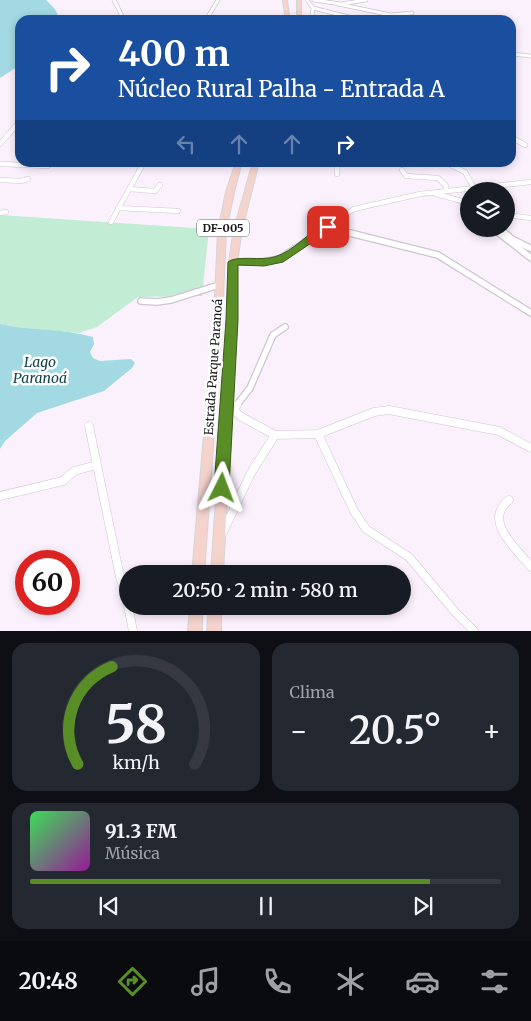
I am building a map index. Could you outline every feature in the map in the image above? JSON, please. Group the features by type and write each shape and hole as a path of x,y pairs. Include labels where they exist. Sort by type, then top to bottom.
{"main road":[{"path":"286,4 300,4"},
{"name":"Estrada Parque Paranoá","path":"199,565 225,216 238,167"},
{"name":"Estrada Parque Paranoá","path":"218,565 232,320 233,262 238,228 255,167"},
{"path":"218,319 225,324 232,320"},
{"path":"195,631 196,615"},
{"path":"214,631 215,615"}],"street":[{"path":"114,0 122,15"},
{"path":"209,15 218,0"},
{"path":"307,0 313,8 341,15"},
{"path":"314,0 387,15"},
{"path":"338,4 366,0"},
{"path":"312,15 313,8"},
{"path":"398,15 412,13"},
{"path":"516,54 531,56"},
{"path":"0,143 15,127"},
{"path":"516,140 525,144"},
{"path":"0,164 15,165"},
{"path":"111,222 141,167"},
{"path":"337,167 337,174"},
{"path":"454,167 465,172 471,182"},
{"path":"402,170 406,176 438,176 446,186 446,191"},
{"path":"0,182 21,181 28,178"},
{"path":"0,182 8,183"},
{"path":"515,185 531,182"},
{"path":"129,189 156,191 160,185"},
{"path":"233,262 279,260 354,209 406,197 460,190"},
{"path":"434,193 460,200"},
{"path":"118,208 178,211"},
{"path":"0,213 6,212"},
{"path":"515,216 531,218"},
{"path":"328,227 438,255 531,313"},
{"path":"503,237 531,258"},
{"path":"510,237 530,248"},
{"path":"141,301 150,299 157,302 192,294 219,284"},
{"path":"233,411 250,388 273,335 285,327"},
{"path":"226,399 233,411 275,435 318,434 374,412 389,410 499,431 531,448"},
{"path":"89,426 119,572"},
{"path":"318,434 357,516 366,530 408,557 474,631"},
{"path":"219,541 251,474 275,435"},
{"path":"0,496 63,481 74,471 97,465"},
{"path":"509,500 498,512 498,520 501,528 531,567"},
{"path":"130,615 133,631"}],"green space":[{"path":"0,215 209,229 202,296 138,297 97,327 79,333 0,324"}],"water":[{"path":"0,0 46,0 58,15 15,15 15,68 0,78"},
{"name":"Lago Paranoá","path":"0,324 70,332 93,337 94,344 90,352 93,358 100,361 131,359 135,363 132,368 104,391 37,413 5,441 0,449"}],"route":[{"path":"222,488 232,320 233,262 269,262 279,260 328,227"}]}
